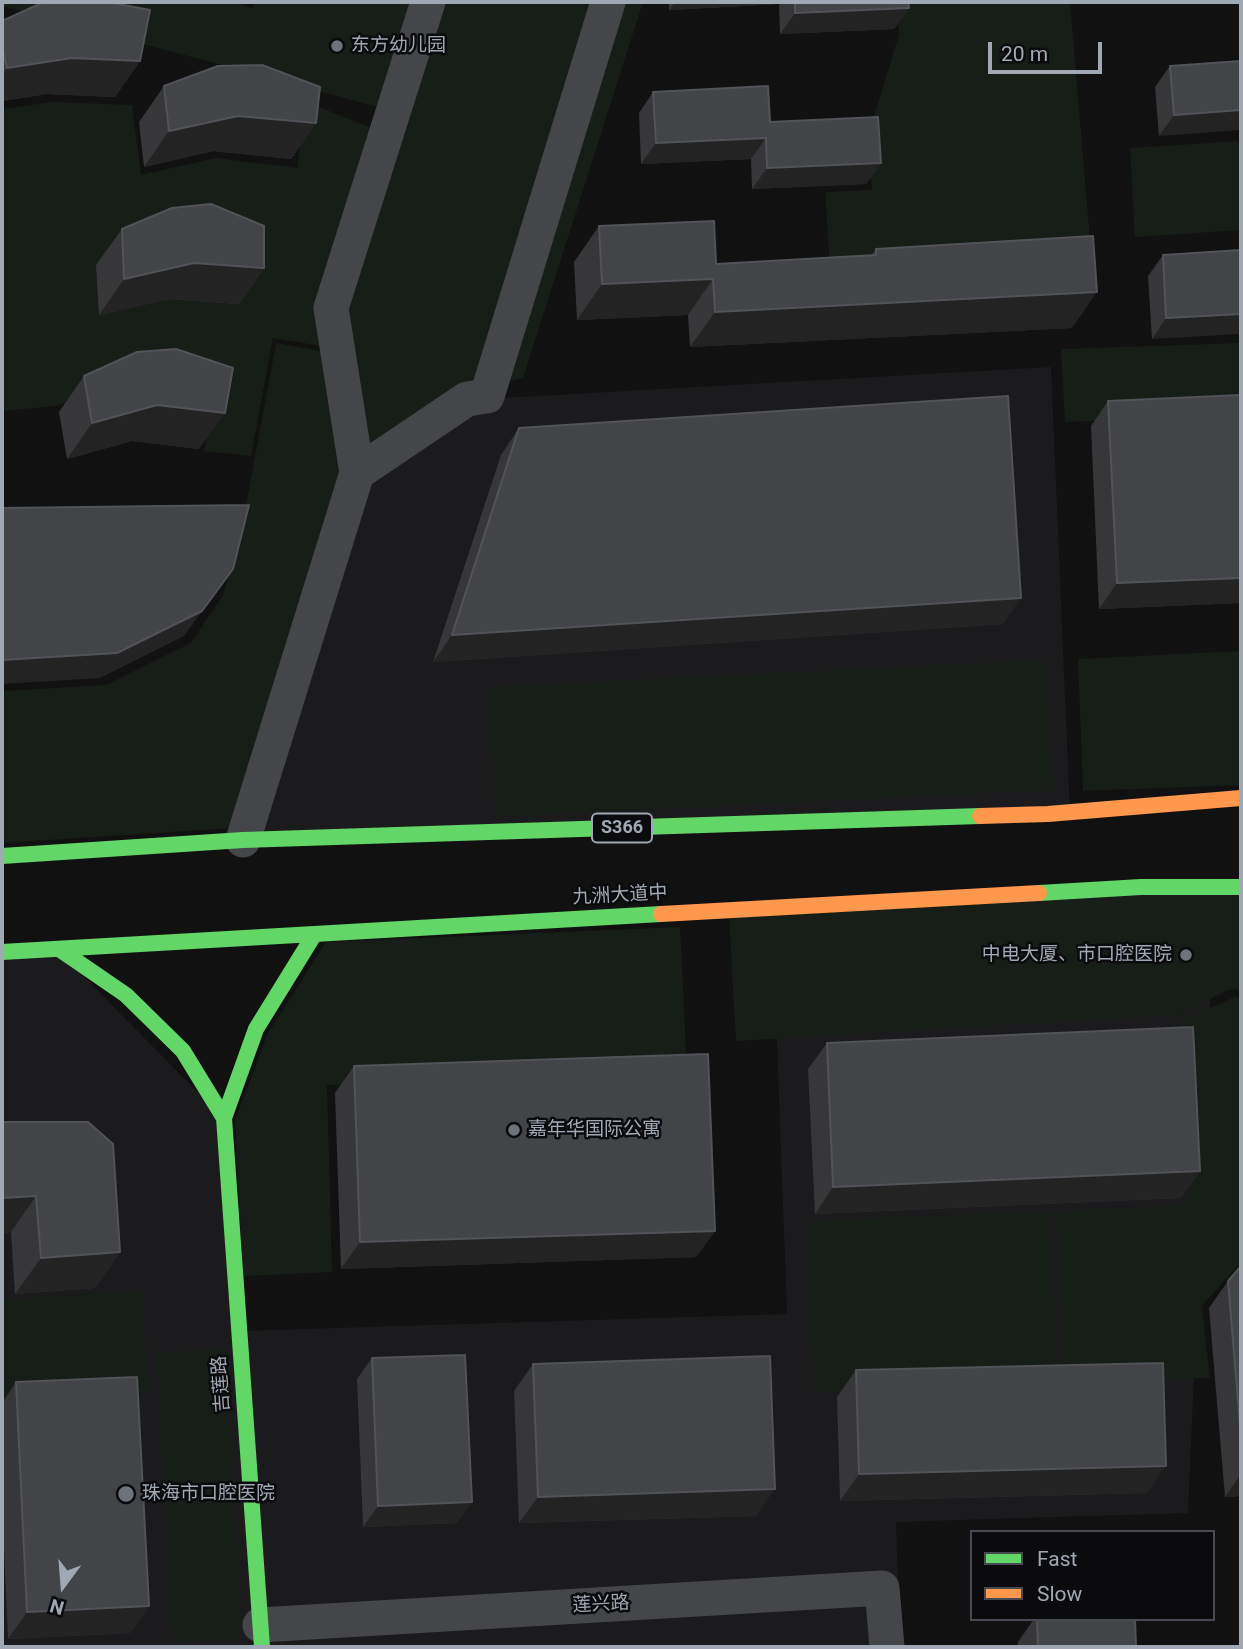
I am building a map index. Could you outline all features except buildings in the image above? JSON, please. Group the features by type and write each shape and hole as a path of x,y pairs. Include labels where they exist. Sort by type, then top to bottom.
{"main road":[{"name":"S366","path":"2,856 243,840 1048,814 1241,798"},
{"name":"九洲大道中","path":"2,952 1141,887 1241,887"},
{"path":"224,1118 256,1029 314,935"},
{"path":"59,949 126,995 183,1051 224,1118"},
{"name":"吉莲路","path":"224,1118 261,1636"}],"street":[{"path":"243,840 357,474 331,308 428,2"},
{"path":"357,474 467,399 486,396 608,2"},
{"name":"莲兴路","path":"261,1636 882,1588 887,1647"}],"shaded area":[{"path":"2,2 234,2 252,8 255,2 413,2 378,107 2,6"},
{"path":"439,2 643,2 523,378 463,392 365,453 343,306"},
{"path":"897,2 1070,2 1092,264 831,280 825,192 872,190 868,136 899,35"},
{"path":"304,101 379,131 327,347 273,338 251,456 204,451 215,401 107,385 57,406 2,411 2,109 52,102 132,105 141,175 216,158 297,168"},
{"path":"1241,141 1241,230 1135,237 1130,148"},
{"path":"276,343 326,352 347,471 232,828 2,843 2,691 106,685 191,643 223,595 241,533"},
{"path":"1241,343 1241,414 1065,422 1061,349"},
{"path":"1051,367 1070,813 244,840 358,474 467,400"},
{"path":"1241,651 1241,785 1083,791 1078,659"},
{"path":"1046,660 1053,790 495,817 489,687"},
{"path":"1241,883 1241,989 1228,990 1176,1015 736,1041 729,915"},
{"path":"1215,884 1188,1513 896,1522 900,1647 2,1647 2,953 58,950 223,1118 239,1331 787,1314 772,909"},
{"path":"680,927 687,1072 327,1085 332,1272 243,1276 235,1120 268,1033 326,942"},
{"path":"1235,997 1241,997 1241,1262 1202,1306 1210,1378 1062,1381 1058,1211 1188,1205 1179,1022"},
{"path":"1050,1211 1055,1385 813,1392 810,1220"},
{"path":"141,1290 149,1393 2,1401 2,1300"},
{"path":"225,1349 242,1639 173,1642 157,1352"}],"traffic: fast":[{"path":"2,856 243,840 980,816"},
{"path":"1039,893 1141,887 1241,887"},
{"path":"2,952 661,914"},
{"path":"262,1647 224,1118 256,1029 314,935"},
{"path":"59,949 126,995 183,1051 224,1118"}],"traffic: slow":[{"path":"980,816 1048,814 1241,798"},
{"path":"661,914 1039,893"}],"place":[{"name":"东方幼儿园","path":"337,46"},
{"name":"中电大厦、市口腔医院","path":"1186,955"},
{"name":"嘉年华国际公寓","path":"514,1130"},
{"name":"珠海市口腔医院","path":"126,1494"}]}
